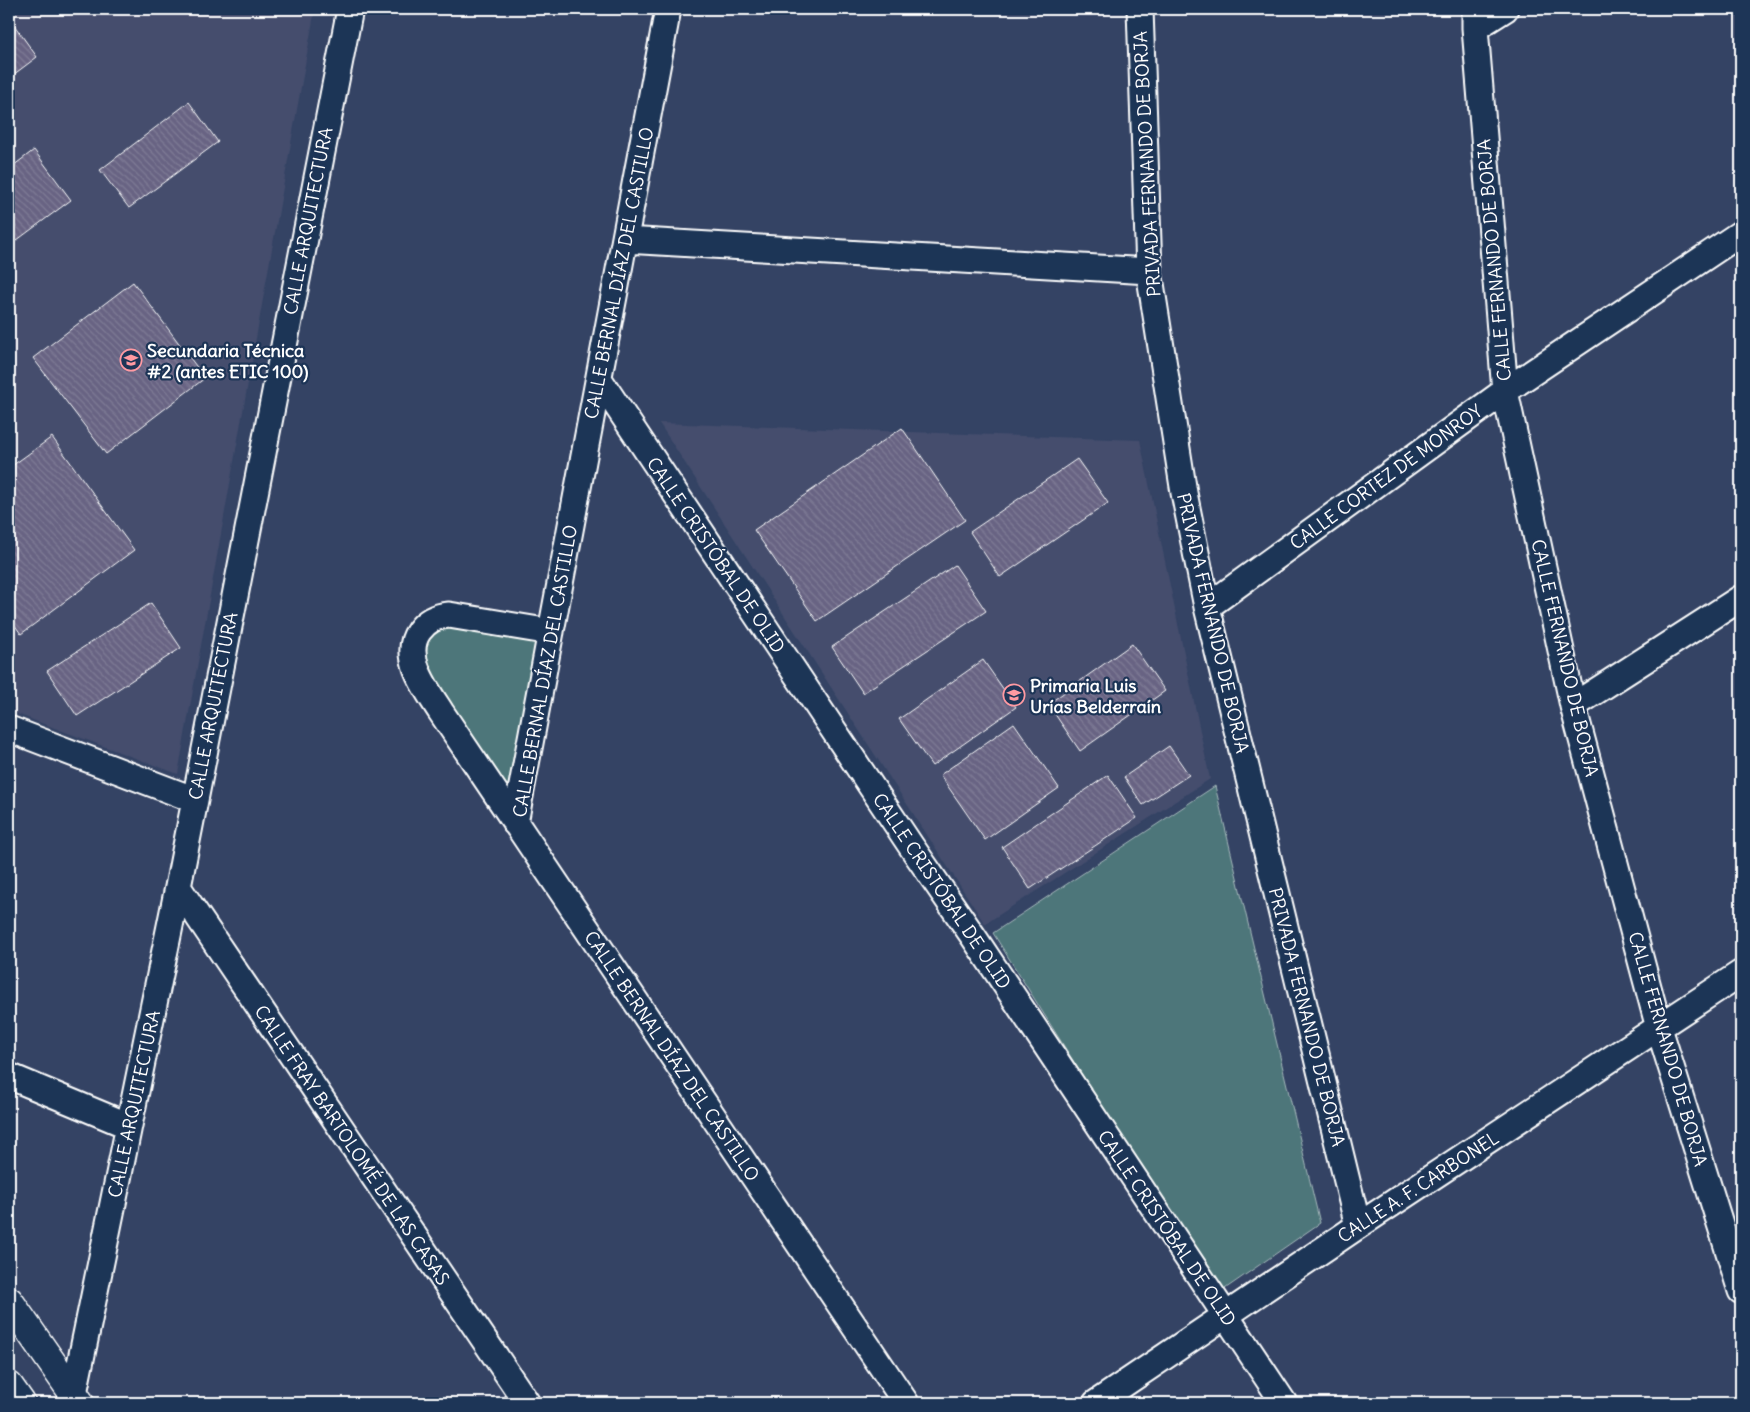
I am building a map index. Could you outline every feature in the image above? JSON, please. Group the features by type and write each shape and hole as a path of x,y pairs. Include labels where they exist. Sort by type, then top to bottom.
{"street":[{"name":"CALLE ARQUITECTURA","path":"75,1400 178,887 350,9"},
{"name":"CALLE BERNAL DÍAZ DEL CASTILLO","path":"668,9 515,823 906,1403"},
{"name":"PRIVADA FERNANDO DE BORJA","path":"1140,9 1149,270 1180,474 1206,607 1358,1226"},
{"path":"1475,18 1505,9"},
{"name":"CALLE FERNANDO DE BORJA","path":"1475,18 1505,391 1573,706 1659,1028 1741,1291"},
{"name":"CALLE CORTEZ DE MONROY","path":"1206,607 1505,391 1741,233"},
{"path":"625,240 1149,270"},
{"name":"CALLE CRISTÓBAL DE OLID","path":"599,379 1284,1403"},
{"path":"1573,706 1741,598"},
{"path":"515,823 422,681 412,649 414,637 422,626 431,619 449,615 552,632"},
{"path":"9,729 195,800"},
{"name":"CALLE FRAY BARTOLOMÉ DE LAS CASAS","path":"178,887 527,1403"},
{"name":"CALLE A. F. CARBONEL","path":"1096,1403 1358,1226 1741,973"},
{"path":"9,1076 129,1126"},
{"path":"9,1301 75,1400"},
{"path":"9,1386 21,1403"}],"shaded area":[{"name":"Secundaria Técnica #2 (antes ETIC 100)","path":"9,9 315,9 178,774 9,711"},
{"name":"Primaria Luis Urías Belderraín","path":"659,423 1140,440 1210,779 985,924"}],"green space":[{"path":"422,626 551,632 515,823 441,712 414,637"},
{"path":"1215,786 1320,1223 1219,1293 993,933"}],"building":[{"path":"12,22 37,57 9,78 9,25"},
{"path":"189,102 218,142 129,208 100,170"},
{"path":"34,150 71,200 9,246 9,169"},
{"path":"133,282 205,378 106,454 33,358"},
{"path":"902,428 965,520 817,621 754,530"},
{"path":"52,437 134,550 21,634 9,617 9,468"},
{"path":"1077,459 1108,503 1000,577 970,532"},
{"path":"955,565 986,611 863,693 832,647"},
{"path":"151,603 181,648 77,716 47,671"},
{"path":"1132,644 1165,691 1080,751 1048,704"},
{"path":"983,660 1016,707 932,766 899,719"},
{"path":"1014,723 1059,788 985,840 940,775"},
{"path":"1169,746 1189,775 1143,805 1124,777"},
{"path":"1108,775 1137,818 1030,889 1002,847"}],"place":[{"name":"Secundaria Técnica #2 (antes ETIC 100)","path":"131,360"},
{"name":"Primaria Luis Urías Belderraín","path":"1014,695"}]}
